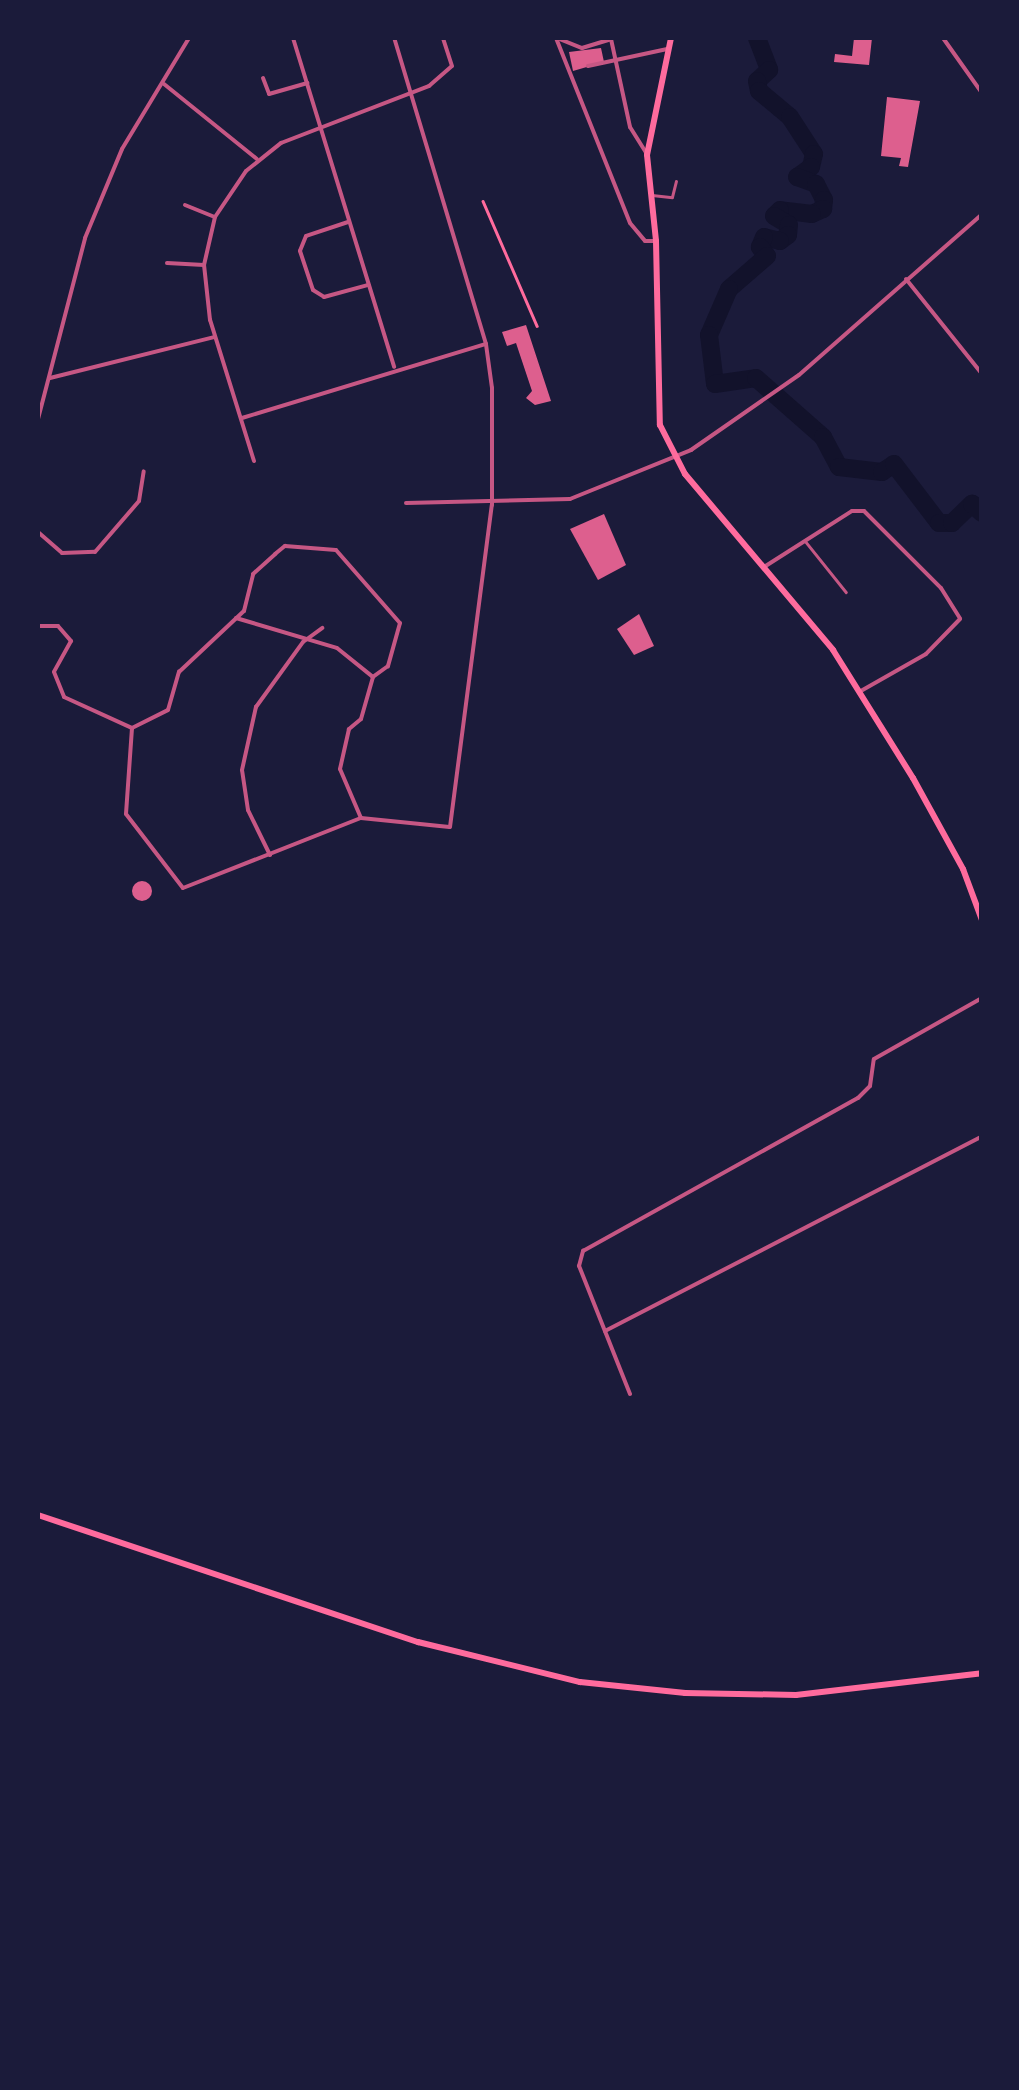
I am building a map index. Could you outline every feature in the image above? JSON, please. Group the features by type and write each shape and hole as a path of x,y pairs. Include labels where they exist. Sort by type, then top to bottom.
{"main road":[{"path":"671,38 647,155 656,241 656,404 674,457 813,622 963,868 982,920"},
{"path":"38,1515 418,1642 580,1682 685,1694 796,1695 982,1674"}],"street":[{"path":"38,419 85,238 122,148 189,38"},
{"path":"293,38 394,368"},
{"path":"132,728 126,814 174,881 194,888 361,818 450,827 492,505 486,344 394,38"},
{"path":"254,461 215,336 204,265 216,217 257,160 320,126 412,95 452,66 443,38"},
{"path":"556,38 582,48 612,38 630,127 647,155"},
{"path":"556,38 630,223 645,242 656,241"},
{"path":"943,38 982,93"},
{"path":"588,66 667,49"},
{"path":"263,78 269,94 306,83"},
{"path":"163,83 257,160"},
{"path":"184,205 216,217"},
{"path":"406,503 492,505 570,499 674,457 788,384 982,214"},
{"path":"348,222 306,236 300,251 313,290 324,297 368,285"},
{"path":"167,263 204,265"},
{"path":"906,280 982,374"},
{"path":"48,378 215,336"},
{"path":"242,418 394,368 486,344"},
{"path":"38,532 62,553 95,552 139,501 144,471"},
{"path":"764,568 852,512 874,515 960,619 926,654 859,692"},
{"path":"132,728 168,710 179,672 244,611 254,574 285,546 336,550 398,618 388,666 373,676 340,769 361,818"},
{"path":"236,618 302,642 337,648 373,676"},
{"path":"38,626 58,626 71,641 54,672 64,696 132,728"},
{"path":"270,855 248,810 242,770 256,707 302,642 322,628"},
{"path":"630,1394 580,1266 588,1246 858,1098 870,1086 874,1059 982,998"},
{"path":"605,1331 982,1136"}],"lane":[{"path":"650,195 672,197 676,181"},
{"path":"806,541 846,592"}],"path":[{"path":"483,201 537,326"}],"building":[{"path":"854,38 872,38 869,65 834,62 835,54 852,56"},
{"path":"601,48 604,62 573,71 569,52"},
{"path":"887,97 920,101 908,167 899,166 901,158 881,156"},
{"path":"526,325 551,401 535,405 526,398 532,391 516,343 507,346 502,332"},
{"path":"604,514 626,565 598,580 570,529"},
{"path":"639,614 654,646 634,655 617,629"},
{"path":"138,881 146,881 152,891 146,901 138,901 132,895 132,887"}],"waterway":[{"path":"757,38 769,70 757,81 759,91 790,117 814,154 811,167 797,177 816,184 824,200 823,209 812,214 780,210 774,216 789,225 788,235 780,241 764,237 760,247 767,256 729,289 709,335 715,384 756,378 823,437 839,467 882,472 894,464 939,523 952,523 972,504 982,513"}]}
